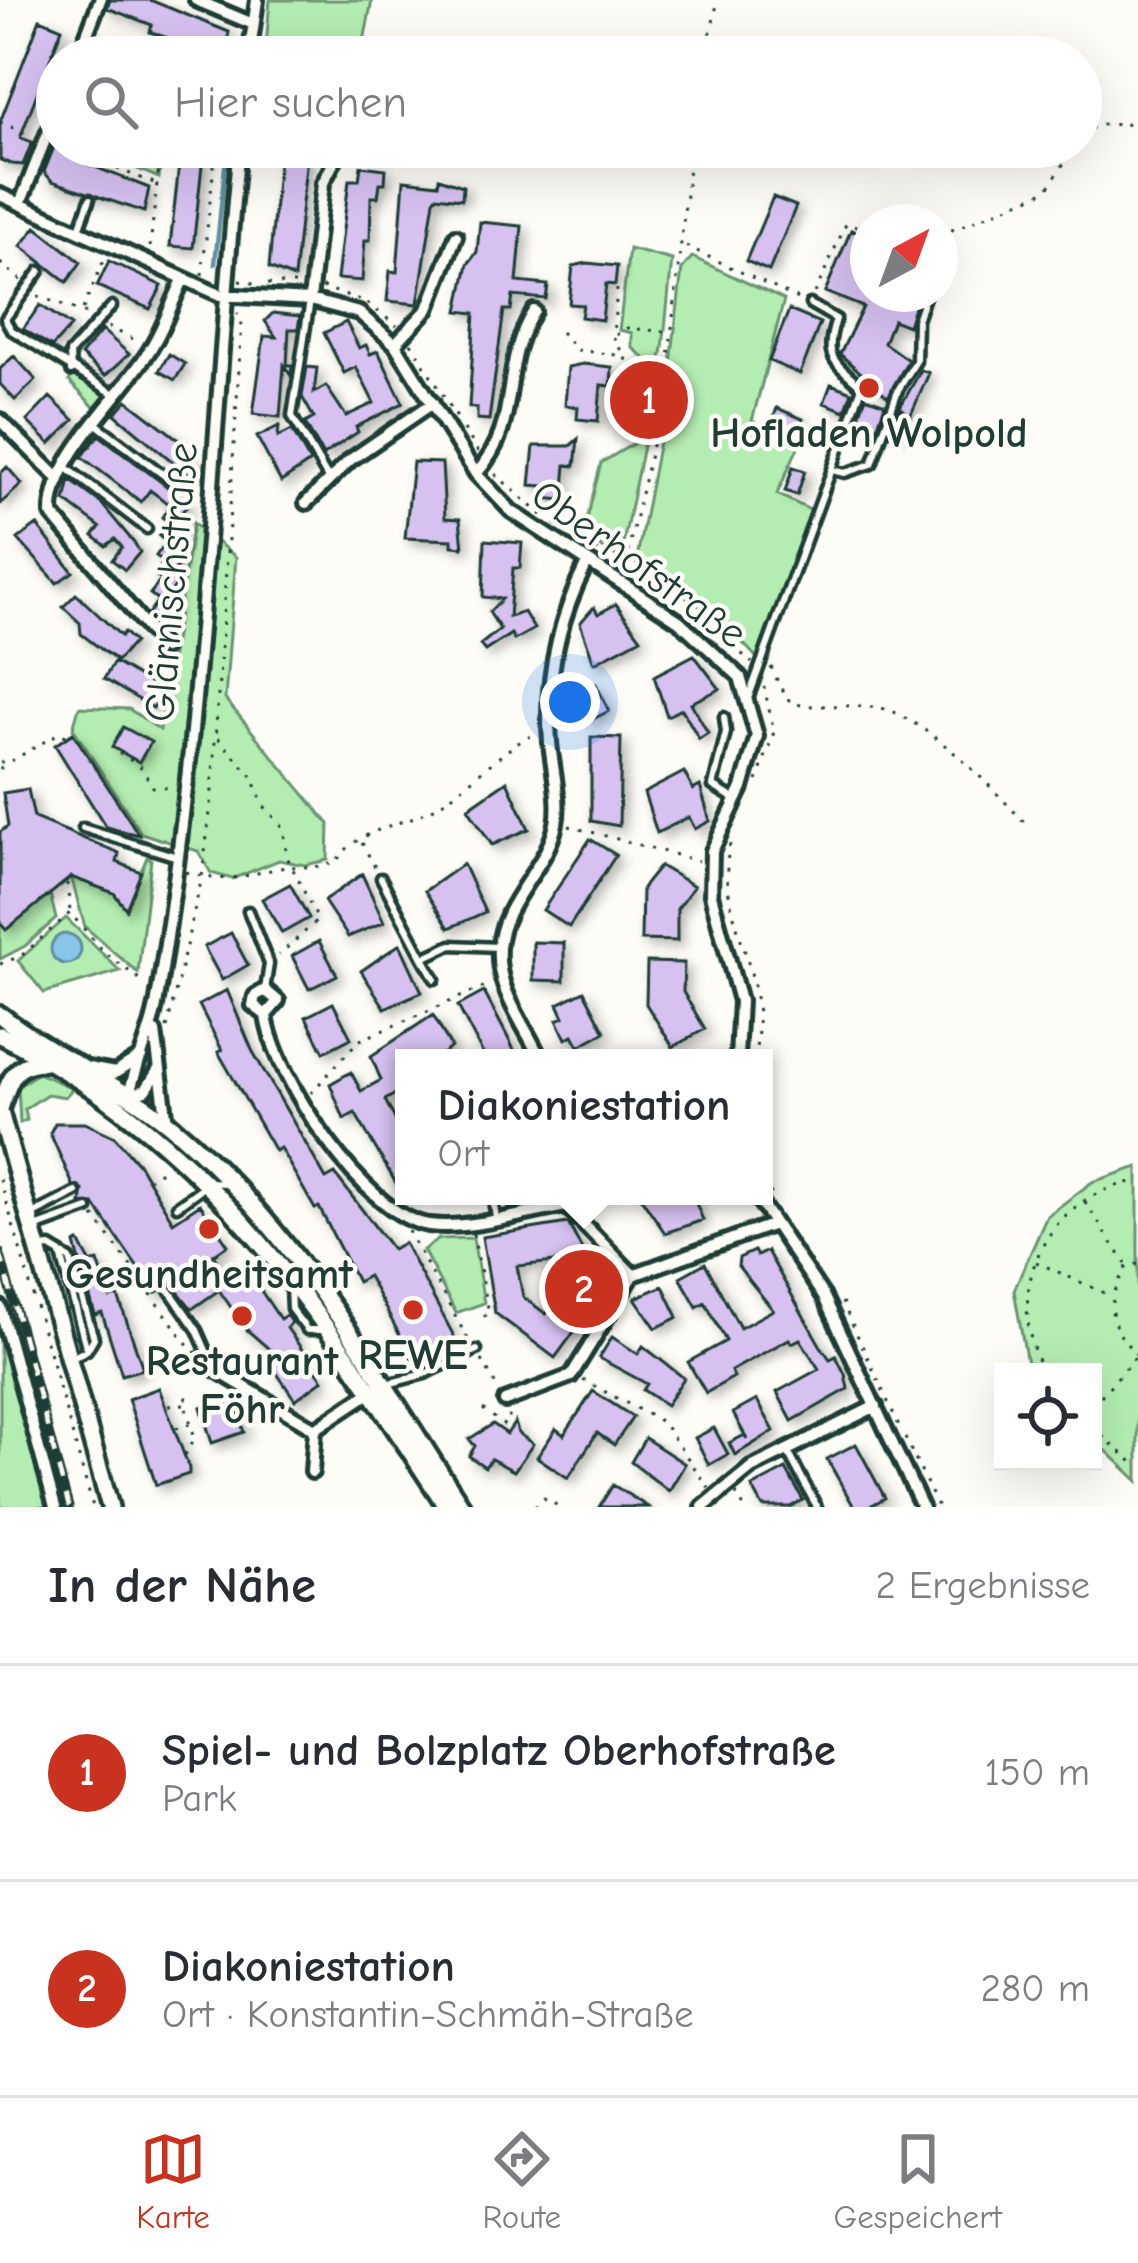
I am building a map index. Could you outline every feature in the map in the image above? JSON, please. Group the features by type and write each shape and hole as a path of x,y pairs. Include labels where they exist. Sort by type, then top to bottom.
{"main road":[{"path":"0,1015 88,1068 210,1182 378,1388 462,1507"},
{"path":"0,1035 167,1123 230,1184 326,1302 447,1507"},
{"path":"52,1062 27,1061 15,1070 0,1110 110,1507"}],"street":[{"path":"86,36 100,0"},
{"path":"196,0 253,24"},
{"path":"252,36 257,0"},
{"path":"20,204 36,163"},
{"name":"Glärnischstraße","path":"126,1101 153,1023 182,789 208,555 237,168"},
{"path":"310,300 323,183 331,168"},
{"name":"Oberhofstraße","path":"0,195 201,288 227,296 310,300 359,313 395,344 476,474 511,511 720,653 748,696 757,736 712,864 711,895 740,1001 737,1049"},
{"path":"395,344 428,309 456,236"},
{"path":"164,648 52,514 63,474 94,423 151,348 183,280"},
{"name":"Oberhofstraße","path":"476,474 500,447 515,340 534,311"},
{"path":"306,503 329,480 433,403"},
{"path":"0,420 63,474"},
{"path":"536,1049 501,979 499,947 514,901 556,822 549,734 555,649 566,605 586,565"},
{"path":"265,990 278,1001 266,1015 268,1034 304,1100 354,1174 402,1219 433,1226 548,1205"},
{"name":"Glärnischstraße","path":"153,1023 167,1123"},
{"path":"88,1068 115,1072 144,1055"},
{"path":"126,1101 146,1090 160,1069"},
{"path":"570,1205 633,1275"},
{"path":"762,1205 824,1298 922,1507"},
{"path":"505,1401 571,1376 633,1275 774,1225"},
{"path":"0,1307 55,1507"},
{"path":"205,1361 315,1429"},
{"path":"315,1429 378,1388"},
{"path":"703,1507 713,1494 787,1449 876,1406"},
{"path":"312,1472 315,1429"}],"lane":[{"path":"79,229 90,200"},
{"path":"40,271 5,319 10,330 116,395"},
{"path":"310,300 292,416 329,480"},
{"path":"748,696 862,387 833,360 827,346 836,319 810,304"},
{"path":"71,370 70,352 112,306"},
{"path":"833,470 858,471 872,464 898,390 916,362 920,312"},
{"path":"94,423 173,482"},
{"path":"63,474 147,529"},
{"path":"724,717 726,732 713,786 736,800"},
{"path":"83,828 174,856"},
{"path":"381,878 435,980"},
{"path":"248,910 268,964 265,990"},
{"path":"423,958 452,945 499,947"},
{"path":"177,1206 210,1182 230,1184"},
{"path":"32,1222 76,1192"},
{"path":"494,1205 496,1217"},
{"path":"32,1222 88,1209"},
{"path":"38,1249 60,1251 87,1350 67,1359"},
{"path":"296,1283 326,1302"},
{"path":"170,1291 197,1330 205,1361"},
{"path":"378,1388 477,1350"},
{"path":"787,1449 817,1507"}],"path":[{"path":"710,36 718,0"},
{"path":"88,32 98,36"},
{"path":"0,122 32,136"},
{"path":"1102,125 1138,124"},
{"path":"117,168 155,184"},
{"path":"150,249 158,168"},
{"path":"201,288 213,168"},
{"path":"621,583 666,383 684,245 680,222 688,168"},
{"path":"958,227 1047,190 1061,168"},
{"path":"684,245 810,304 846,224 850,225"},
{"path":"83,309 106,256"},
{"path":"1,267 20,279"},
{"path":"227,281 311,285 366,302 406,335 485,463 546,519 697,612 758,670 774,732 754,786"},
{"path":"27,286 60,304 83,309 142,344"},
{"path":"617,289 613,336 618,354 632,370"},
{"path":"165,1032 202,877 216,734 242,320 227,296"},
{"path":"54,314 60,304"},
{"path":"613,336 627,328 672,332"},
{"path":"561,332 577,350 618,354"},
{"path":"113,340 120,333"},
{"path":"764,655 789,700 805,708 842,702 895,711 967,764 1027,825"},
{"path":"5,777 0,765 59,734 68,737"},
{"path":"216,734 232,760 253,777 263,806 283,827 293,867 318,920 268,964"},
{"path":"202,877 229,883 293,867 309,871 336,862 346,846 442,804 485,774 520,737 549,734"},
{"path":"119,753 140,766 153,787 182,789"},
{"path":"556,822 712,864"},
{"path":"732,835 725,881 760,995 755,1049"},
{"path":"360,840 381,878"},
{"path":"67,884 70,913 104,952 140,979"},
{"path":"0,964 21,956 70,913"},
{"path":"304,1100 358,1041 501,979"},
{"path":"435,980 438,1006"},
{"path":"148,1180 166,1167"},
{"path":"0,1179 93,1507"},
{"path":"1038,1363 1031,1349 1024,1304 1034,1261 1052,1226 1083,1199 1138,1180"},
{"path":"1083,1199 1127,1266"},
{"path":"88,1209 205,1361"},
{"path":"402,1219 461,1334 477,1350 505,1401"},
{"path":"469,1221 489,1312 482,1318"},
{"path":"1034,1261 1111,1295"},
{"path":"1127,1266 1138,1264"},
{"path":"1102,1395 1137,1355 1110,1322 1111,1295 1127,1266"},
{"path":"571,1376 662,1423 713,1494"},
{"path":"185,1455 195,1438 185,1404 188,1392"},
{"path":"169,1405 185,1404"},
{"path":"484,1409 505,1426"},
{"path":"176,1428 190,1424"},
{"path":"1102,1436 1138,1467"},
{"path":"535,1507 544,1498 560,1507"}],"green space":[{"path":"270,0 372,0 365,36 267,36"},
{"path":"135,168 160,168 159,178"},
{"path":"629,249 672,260 663,348 620,559 583,535 601,463 636,442 650,363 632,347 632,333 619,330"},
{"path":"692,257 784,300 752,421 799,445 777,494 814,512 758,659 723,622 636,563 667,399 682,269"},
{"path":"72,375 109,396 96,409 69,381"},
{"path":"193,523 236,557 225,699 329,824 328,860 305,865 279,860 232,879 211,873 198,851 141,833 73,728 79,707 129,709 160,730"},
{"path":"147,857 151,859 138,973 85,927 71,877 114,893 126,908"},
{"path":"50,894 56,919 25,946 0,959 0,923"},
{"path":"66,918 120,971 44,993 18,961"},
{"path":"38,1073 73,1088 65,1097 47,1094 25,1109 27,1120 20,1123 18,1086"},
{"path":"1138,1167 1138,1481 1102,1447 1102,1363 1027,1363 1014,1290 1047,1216 1092,1182"},
{"path":"473,1238 484,1303 456,1313 423,1250 439,1239"},
{"path":"0,1292 54,1507 0,1507"}],"water":[{"path":"66,934 77,938 81,949 77,960 66,964 55,960 51,949 55,938"}],"building":[{"path":"110,0 150,0 229,32 228,36 162,36 150,32 152,25 107,8"},
{"path":"40,19 62,28 59,36 36,36 36,96 20,138 32,142 23,165 0,160 0,122"},
{"path":"46,168 97,168 149,188 144,212 52,181"},
{"path":"179,168 202,168 193,248 170,246"},
{"path":"278,168 306,168 294,278 269,268"},
{"path":"361,168 386,169 378,197 371,197 362,281 337,279 349,180 359,180"},
{"path":"439,178 463,186 462,199 437,196 434,200 418,304 387,301 390,271 397,272 404,180 438,184"},
{"path":"773,197 796,206 769,271 746,261"},
{"path":"480,222 522,226 517,282 548,285 546,299 513,296 511,310 504,310 489,420 477,419 477,408 469,407 475,313 458,311 468,264 477,252"},
{"path":"36,227 81,262 67,282 21,246"},
{"path":"850,232 850,302 825,292"},
{"path":"109,261 162,286 150,309 97,286"},
{"path":"573,266 617,266 615,285 606,284 602,320 581,317 583,305 569,304"},
{"path":"40,305 71,326 52,347 23,329"},
{"path":"789,310 820,323 800,374 769,361"},
{"path":"861,312 912,312 908,326 893,320 884,343 908,360 888,397 840,354"},
{"path":"273,313 300,316 298,329 289,329 291,376 284,365 280,417 253,414 264,336 276,337 265,321"},
{"path":"346,322 359,348 366,345 370,354 378,351 403,403 356,427 358,432 323,455 305,423 314,418 302,397 307,367 317,368 314,393 326,386 346,416 374,403 356,367 344,373 324,333"},
{"path":"102,330 129,354 105,376 81,355"},
{"path":"169,354 185,364 175,380 159,371"},
{"path":"14,356 36,380 15,400 0,384 0,369"},
{"path":"568,367 612,367 611,386 601,385 598,421 577,419 578,407 565,405"},
{"path":"921,370 929,373 903,433 892,428 899,410 907,413 900,407"},
{"path":"831,384 852,392 845,411 824,403"},
{"path":"50,397 74,420 50,444 27,421"},
{"path":"866,397 885,404 875,434 855,427"},
{"path":"127,400 187,446 182,452 198,465 190,476 115,414"},
{"path":"777,408 803,419 798,430 773,419"},
{"path":"279,426 278,437 292,430 310,462 281,482 257,437"},
{"path":"99,435 189,503 178,517 186,523 176,537 183,543 173,556 181,562 170,576 178,582 168,596 175,601 161,628 148,614 158,600 150,594 161,580 154,574 164,562 156,556 166,542 159,536 169,522 162,517 170,505 150,490 141,502 82,457"},
{"path":"578,439 575,466 566,465 563,500 542,498 543,486 530,485 534,446 570,446"},
{"path":"413,462 442,463 445,518 460,519 463,547 452,546 452,540 405,538"},
{"path":"7,467 22,484 0,504 0,474"},
{"path":"793,467 805,471 797,495 785,491"},
{"path":"70,480 101,503 140,552 125,570 112,560 122,547 115,539 106,546 93,536 100,527 65,501"},
{"path":"37,525 73,572 57,583 18,539"},
{"path":"485,540 522,543 520,568 513,568 509,617 524,612 534,629 514,640 511,634 485,651 480,645 500,629 489,612 502,599 483,597"},
{"path":"76,594 121,636 124,632 134,642 117,661 81,634 80,623 63,607"},
{"path":"616,604 641,638 594,663 580,623 594,607 598,614"},
{"path":"694,655 720,689 691,703 708,733 699,739 682,709 667,716 654,676"},
{"path":"114,662 163,691 153,708 104,679"},
{"path":"596,684 609,711 587,722 576,693"},
{"path":"123,727 151,742 139,762 112,747"},
{"path":"73,733 139,835 106,827 55,745"},
{"path":"591,737 621,738 619,826 591,821"},
{"path":"684,772 693,790 700,786 710,821 695,829 689,817 657,833 644,793"},
{"path":"507,781 529,829 492,845 468,808"},
{"path":"28,789 34,818 119,853 117,862 141,872 126,909 114,893 71,877 6,930 0,923 0,832 8,826 3,793"},
{"path":"590,839 616,855 569,927 543,910"},
{"path":"463,864 485,912 449,928 425,891"},
{"path":"660,866 694,886 677,909 677,941 641,940 642,888"},
{"path":"362,874 384,922 348,937 324,901"},
{"path":"290,884 309,918 282,933 262,899"},
{"path":"231,933 248,965 222,980 204,947"},
{"path":"319,941 337,975 309,989 292,956"},
{"path":"533,942 564,943 564,981 533,980"},
{"path":"400,944 422,992 385,1008 361,971"},
{"path":"647,962 684,963 683,992 705,1029 673,1047 646,1004"},
{"path":"227,990 252,1050 326,1179 335,1174 392,1249 404,1243 455,1338 413,1360 368,1276 357,1282 319,1207 315,1209 280,1148 275,1151 218,1052 222,1050 199,1005"},
{"path":"584,991 605,1032 579,1046 573,1035 566,1039 557,1020 564,1017 558,1004"},
{"path":"484,992 513,1049 480,1049 458,1006"},
{"path":"333,1003 351,1038 324,1052 306,1017"},
{"path":"433,1015 451,1047 395,1049 395,1094 385,1100 395,1119 395,1182 355,1113 344,1119 330,1084 351,1072 361,1091 381,1080 371,1056"},
{"path":"55,1123 85,1123 115,1137 139,1165 173,1222 200,1204 228,1245 213,1255 231,1281 247,1270 280,1319 286,1315 291,1322 287,1328 323,1380 295,1400 272,1366 268,1348 246,1329 219,1290 192,1309 171,1283 155,1293 94,1204 81,1203 83,1190 73,1185 50,1133"},
{"path":"646,1205 697,1205 703,1220 665,1233"},
{"path":"568,1223 604,1291 555,1358 495,1313 482,1237","holes":["554,1262 567,1287 546,1314 523,1297 517,1266"]},
{"path":"79,1242 91,1263 98,1261 110,1298 118,1296 143,1369 122,1375 102,1313 95,1315 75,1244"},
{"path":"754,1251 757,1256 767,1251 820,1345 830,1359 836,1356 845,1374 848,1389 792,1421 777,1392 819,1369 800,1339 792,1343 789,1339 731,1371 734,1377 706,1393 688,1362 726,1341 705,1302 697,1307 680,1277 705,1263 740,1328 773,1310 738,1266 739,1258"},
{"path":"663,1286 678,1317 656,1328 635,1298"},
{"path":"612,1337 638,1354 643,1346 684,1378 666,1405 643,1390 647,1384 599,1358"},
{"path":"159,1388 189,1474 156,1485 128,1399"},
{"path":"593,1391 633,1417 614,1445 597,1433 568,1478 537,1457 556,1429 564,1435"},
{"path":"232,1396 244,1432 212,1443 201,1407"},
{"path":"757,1400 774,1431 735,1455 729,1443 745,1435 733,1413"},
{"path":"515,1422 518,1433 533,1444 514,1471 491,1459 485,1467 469,1456 475,1446 469,1439 493,1424 507,1434"},
{"path":"714,1428 728,1454 709,1465 695,1438"},
{"path":"645,1438 685,1464 669,1491 631,1462"},
{"path":"856,1444 885,1498 868,1507 854,1507 827,1459"},
{"path":"786,1469 803,1500 790,1507 763,1507 752,1487"},
{"path":"613,1485 648,1507 599,1507"}],"waterway":[{"path":"215,264 225,168"}],"railway":[{"path":"0,1252 69,1507"}],"place":[{"name":"Hofladen Wolpold","path":"869,388"},
{"name":"Spiel- und Bolzplatz Oberhofstraße","path":"649,400"},
{"name":"Gesundheitsamt","path":"209,1229"},
{"name":"Diakoniestation","path":"584,1289"},
{"name":"REWE","path":"413,1310"},
{"name":"Restaurant Föhr","path":"242,1316"}]}
